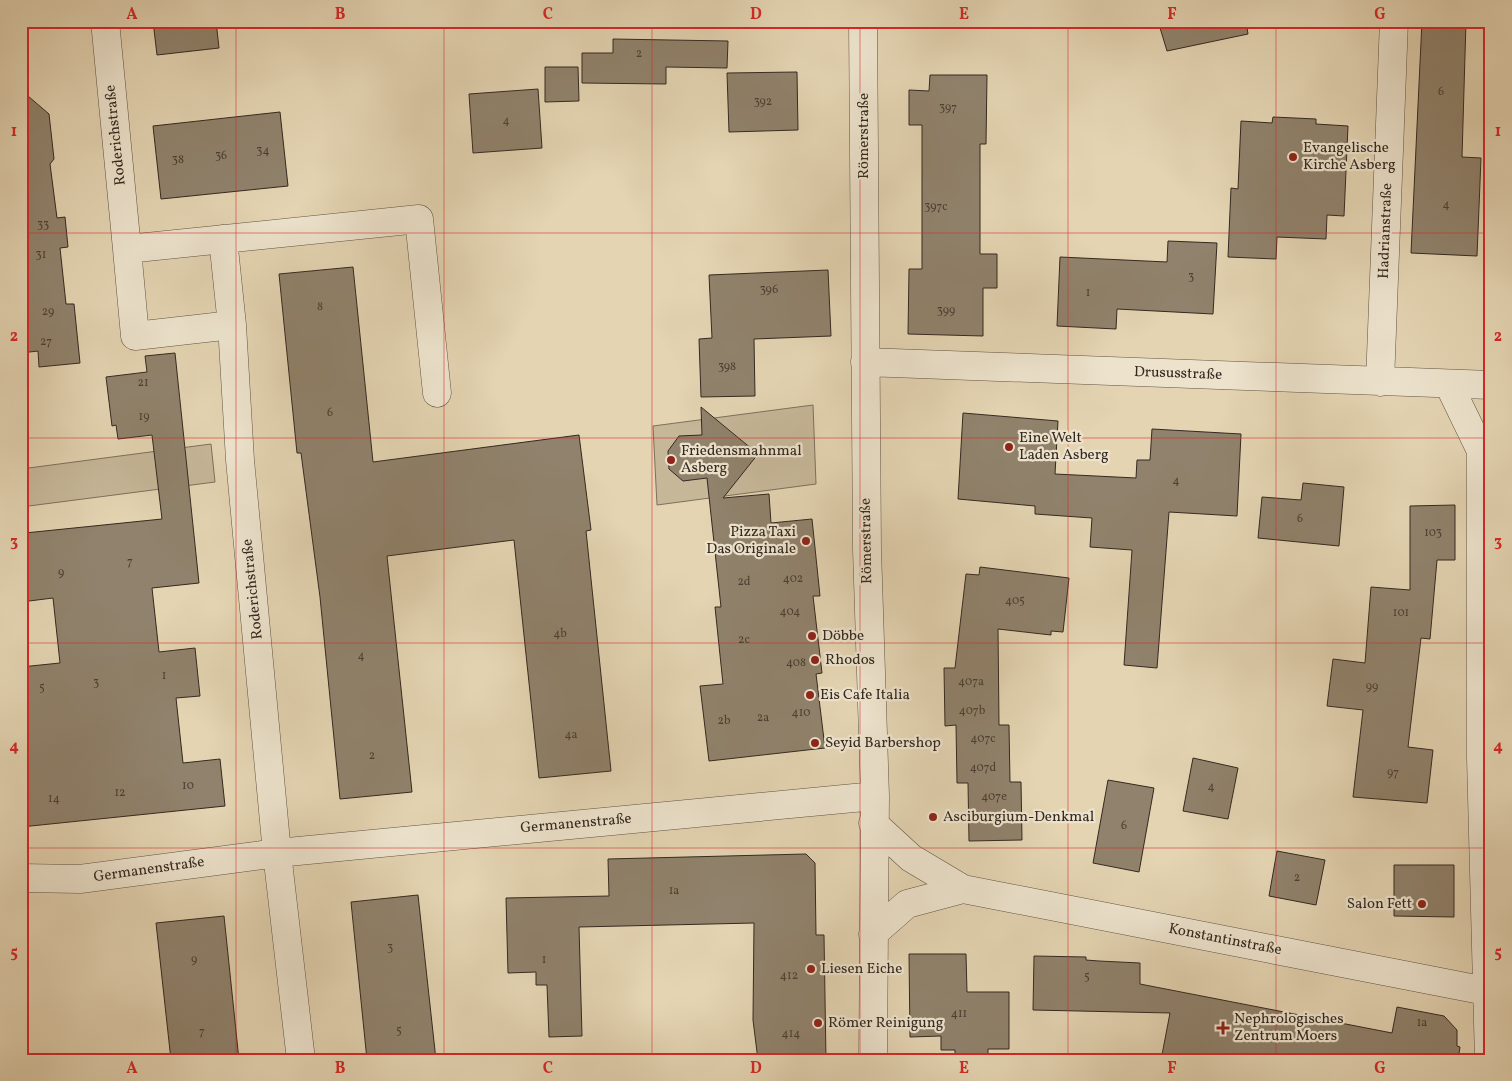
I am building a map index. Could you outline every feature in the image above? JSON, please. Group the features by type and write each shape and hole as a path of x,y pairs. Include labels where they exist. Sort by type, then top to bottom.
{"street":[{"name":"Roderichstraße","path":"104,21 136,336 232,325"},
{"name":"Römerstraße","path":"863,21 865,362 875,796 873,1060"},
{"name":"Hadrianstraße","path":"1380,382 1394,21"},
{"path":"126,249 419,219 437,393"},
{"name":"Roderichstraße","path":"223,239 232,325 240,460 277,853"},
{"name":"Drususstraße","path":"865,362 1449,385 1491,385"},
{"path":"1449,385 1481,451 1486,669 1488,926 1486,991 1490,1060"},
{"name":"Germanenstraße","path":"21,878 80,879 277,853 875,796"},
{"name":"Konstantinstraße","path":"874,823 911,858 963,889 1486,991"},
{"path":"277,853 301,1060"},
{"name":"Konstantinstraße","path":"873,934 907,904 963,889"}],"shaded area":[{"path":"813,405 816,484 657,505 653,426"},
{"path":"211,444 215,482 21,507 21,469"}],"building":[{"path":"153,21 216,21 219,48 157,55"},
{"path":"1158,21 1246,21 1248,34 1167,51"},
{"path":"1422,21 1466,21 1462,157 1481,158 1477,256 1411,253"},
{"path":"613,39 728,41 727,68 666,67 666,84 582,83 582,53 613,53"},
{"path":"545,67 578,67 579,101 545,102"},
{"path":"797,72 798,130 729,132 727,73"},
{"path":"930,75 987,75 986,144 980,144 980,254 997,254 997,288 983,288 983,336 908,334 909,269 922,269 922,125 909,125 909,90 929,91"},
{"path":"538,89 542,148 473,153 469,94"},
{"path":"21,90 49,114 54,159 50,164 57,218 65,217 68,247 60,248 66,304 74,304 80,363 39,367 38,351 21,353"},
{"path":"280,112 288,186 161,199 153,126"},
{"name":"Evangelische Kirche Asberg","path":"1273,117 1316,119 1316,124 1348,126 1344,216 1327,215 1326,239 1277,237 1276,259 1228,257 1231,188 1238,189 1241,121 1272,123"},
{"path":"1168,241 1217,243 1213,314 1117,309 1116,329 1057,326 1060,257 1167,262"},
{"path":"353,267 373,462 579,435 591,530 586,531 611,771 539,778 514,540 387,556 412,792 340,799 320,597 301,453 297,453 279,274"},
{"path":"828,270 831,336 754,339 755,396 701,397 699,339 712,338 709,275"},
{"path":"175,353 199,583 152,588 159,652 195,648 200,696 176,698 183,763 220,759 225,806 21,827 21,667 60,663 53,598 21,602 21,554 27,553 25,533 162,519 152,435 118,439 116,425 112,426 106,377 147,372 145,356"},
{"path":"701,407 758,454 723,498 769,494 771,523 812,519 820,596 813,596 822,673 816,674 825,748 709,761 700,686 723,684 715,607 721,607 707,478 683,481 669,469 668,451 679,436 702,435"},
{"path":"963,413 1058,421 1055,474 1136,478 1137,460 1150,460 1152,429 1241,434 1237,516 1169,512 1157,668 1124,665 1132,550 1090,547 1092,518 1035,514 1035,506 958,499"},
{"path":"1303,483 1344,487 1339,546 1258,538 1262,497 1301,500"},
{"path":"1455,505 1455,560 1437,560 1430,639 1421,638 1408,747 1433,750 1427,803 1353,797 1363,710 1327,706 1333,659 1365,663 1371,587 1410,590 1410,506"},
{"path":"980,567 1069,578 1063,632 1051,631 1051,635 998,629 999,725 1009,725 1010,782 1021,782 1022,840 969,841 968,783 957,783 956,725 945,726 944,668 955,668 966,574 979,575"},
{"path":"1193,758 1238,768 1228,819 1183,811"},
{"path":"1108,780 1154,788 1139,872 1093,863"},
{"path":"1277,851 1325,860 1316,905 1269,896"},
{"path":"806,854 815,863 816,935 824,935 826,1060 758,1060 753,1020 754,923 579,927 582,1036 549,1037 547,985 536,985 536,972 508,973 506,898 609,896 608,859"},
{"path":"1394,865 1454,865 1454,917 1394,916"},
{"path":"418,895 436,1060 367,1060 351,902"},
{"path":"224,916 239,1060 171,1060 156,923"},
{"path":"909,954 966,954 967,992 1009,992 1009,1049 988,1049 988,1060 955,1060 955,1050 941,1050 941,1036 910,1037"},
{"path":"1034,956 1086,957 1086,960 1140,963 1140,984 1392,1033 1397,1007 1444,1016 1457,1030 1457,1046 1460,1047 1458,1060 1161,1060 1170,1013 1033,1010"}],"place":[{"name":"Evangelische Kirche Asberg","path":"1293,157"},
{"name":"Eine Welt Laden Asberg","path":"1009,447"},
{"name":"Friedensmahnmal Asberg","path":"671,460"},
{"name":"Pizza Taxi Das Originale","path":"806,541"},
{"name":"Döbbe","path":"812,636"},
{"name":"Rhodos","path":"815,660"},
{"name":"Eis Cafe Italia","path":"810,695"},
{"name":"Seyid Barbershop","path":"815,743"},
{"name":"Asciburgium-Denkmal","path":"933,817"},
{"name":"Salon Fett","path":"1422,904"},
{"name":"Liesen Eiche","path":"811,969"},
{"name":"Römer Reinigung","path":"818,1023"},
{"name":"Nephrologisches Zentrum Moers","path":"1223,1028"}]}
